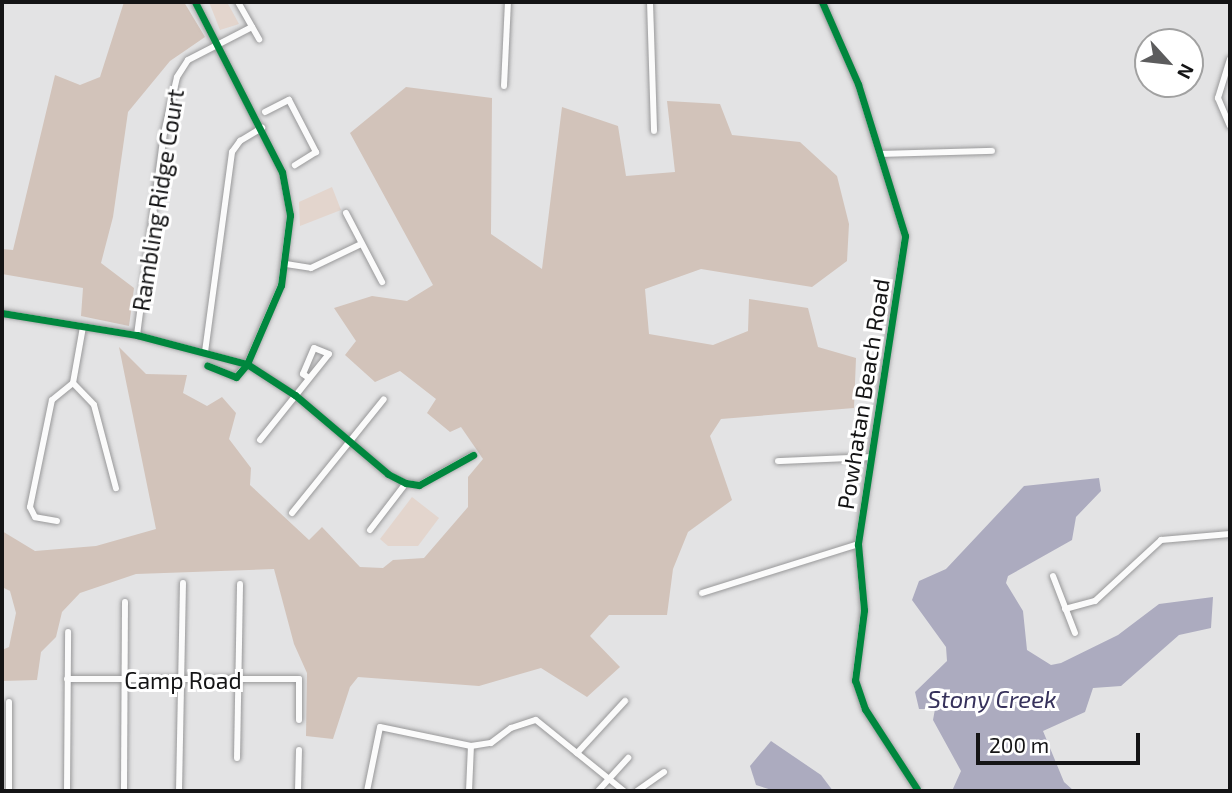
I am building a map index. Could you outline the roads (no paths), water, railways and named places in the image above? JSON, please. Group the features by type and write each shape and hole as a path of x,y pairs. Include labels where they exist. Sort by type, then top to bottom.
{"street":[{"path":"195,2 262,128 282,172 290,215 286,264 247,364 236,377 207,365"},
{"path":"238,2 259,39"},
{"path":"504,86 508,2"},
{"path":"650,2 654,131"},
{"name":"Powhatan Beach Road","path":"822,2 882,154 904,225 905,248 869,457 858,544 864,610 855,680 872,721 891,743 916,789"},
{"name":"Rambling Ridge Court","path":"137,335 164,133 177,77 188,60 252,27"},
{"path":"1230,59 1217,98 1230,126"},
{"path":"265,111 289,100 316,152 295,165"},
{"path":"205,352 232,152 240,141 262,128"},
{"path":"882,154 992,151"},
{"path":"345,214 382,282"},
{"path":"286,264 310,268 361,244"},
{"path":"2,313 137,335 247,364 295,395 406,483 419,485 473,454"},
{"path":"57,521 35,517 30,507 52,400 72,383 83,327"},
{"path":"260,440 329,354 314,348 303,374 309,378"},
{"path":"72,383 94,405 116,488"},
{"path":"292,513 384,399"},
{"path":"778,461 869,457"},
{"path":"370,530 406,483"},
{"path":"1065,609 1095,601 1161,540 1230,534"},
{"path":"702,593 858,544"},
{"path":"1053,576 1075,633"},
{"path":"179,791 184,583"},
{"path":"237,758 240,584"},
{"path":"124,791 125,602"},
{"path":"67,791 68,632"},
{"name":"Camp Road","path":"67,679 299,679 299,720"},
{"path":"578,754 625,701"},
{"path":"9,702 9,791"},
{"path":"367,791 380,727 471,746 491,743 511,728 537,720 624,791"},
{"path":"469,791 471,746"},
{"path":"298,791 299,750"},
{"path":"597,791 628,758"},
{"path":"637,791 664,772"}],"water":[{"name":"Stony Creek","path":"1099,478 1101,491 1076,517 1072,540 1008,576 1006,583 1023,611 1027,650 1051,665 1061,663 1118,635 1159,604 1213,597 1211,628 1179,635 1121,686 1093,688 1085,712 1043,731 1064,782 1074,791 952,791 961,771 933,720 935,709 919,709 915,692 947,661 946,647 912,600 919,581 946,569 1024,486"},
{"path":"771,741 821,775 833,791 775,791 756,785 750,766"}]}
